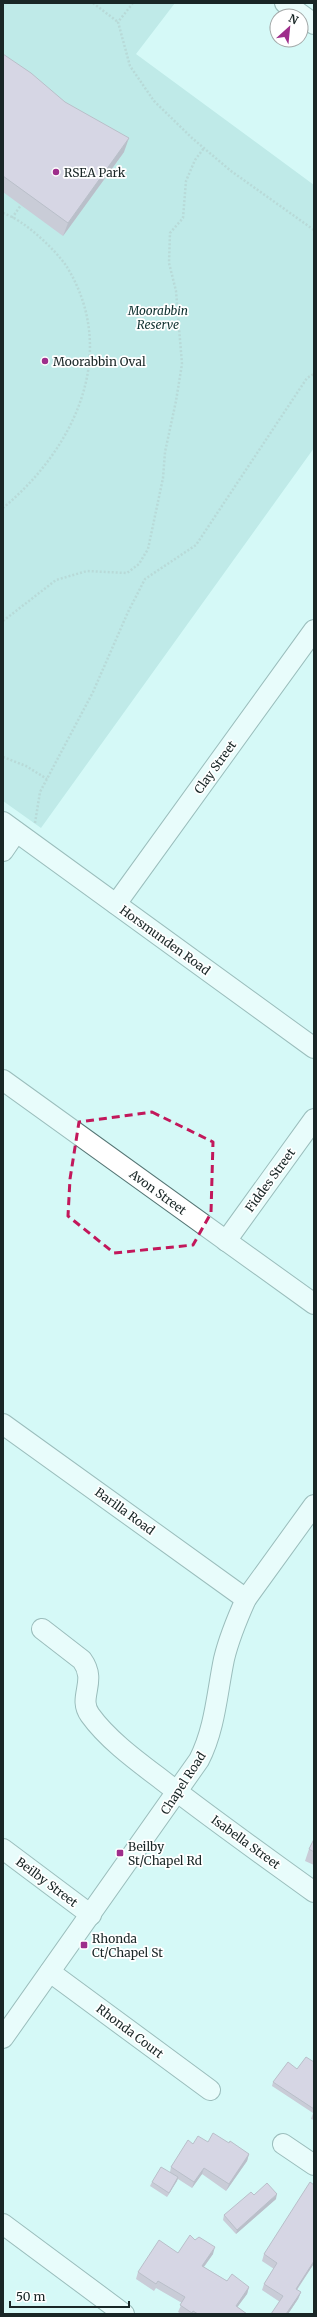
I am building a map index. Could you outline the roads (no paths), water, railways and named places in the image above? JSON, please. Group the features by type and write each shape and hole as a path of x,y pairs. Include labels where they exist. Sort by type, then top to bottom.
{"street":[{"path":"285,3 311,17"},
{"name":"Clay Street","path":"116,904 314,630"},
{"path":"3,851 15,831"},
{"name":"Horsmunden Road","path":"15,831 314,1048"},
{"name":"Avon Street","path":"3,1080 314,1304"},
{"name":"Fiddes Street","path":"226,1241 314,1119"},
{"name":"Barilla Road","path":"3,1424 246,1599"},
{"name":"Chapel Road","path":"3,2038 178,1792 206,1747 230,1636 246,1599 314,1505"},
{"name":"Isabella Street","path":"42,1629 82,1660 87,1666 90,1682 86,1705 95,1721 142,1764 314,1892"},
{"name":"Beilby Street","path":"3,1849 91,1915"},
{"name":"Rhonda Court","path":"50,1972 210,2090"},
{"path":"283,2144 314,2165"},
{"path":"3,2224 124,2314"}],"place":[{"name":"RSEA Park","path":"56,172"},
{"name":"Moorabbin Oval","path":"45,361"},
{"name":"Beilby St/Chapel Rd","path":"120,1853"},
{"name":"Rhonda Ct/Chapel St","path":"84,1945"}],"park label":[{"name":"Moorabbin Reserve","path":"158,317"}]}
